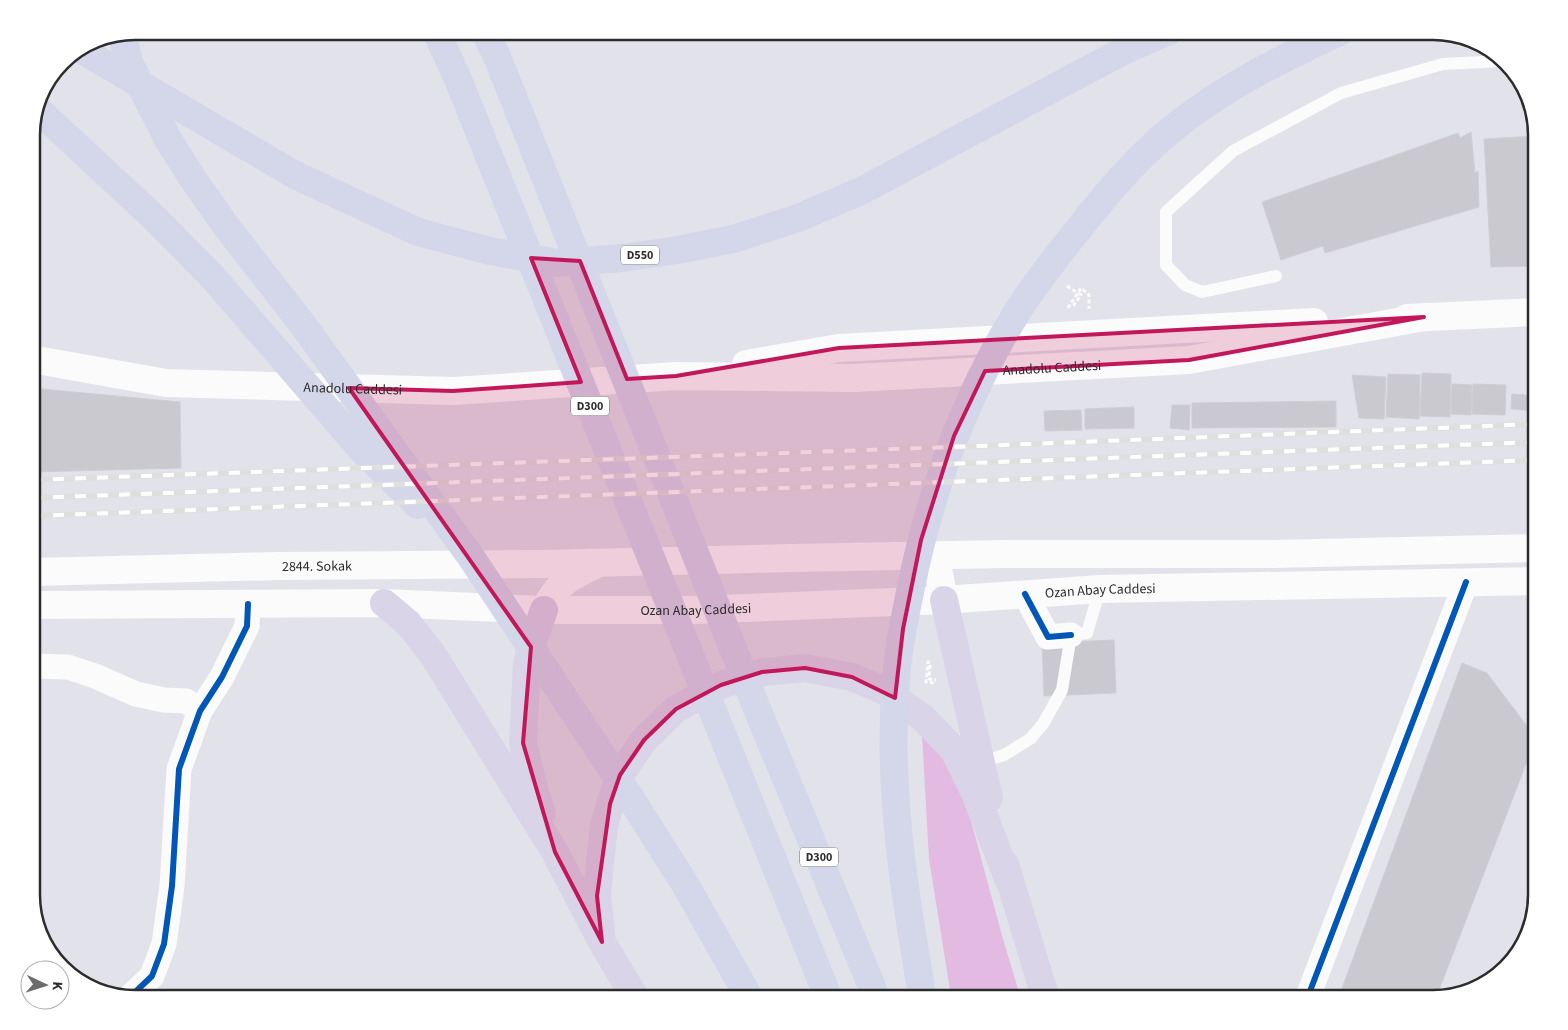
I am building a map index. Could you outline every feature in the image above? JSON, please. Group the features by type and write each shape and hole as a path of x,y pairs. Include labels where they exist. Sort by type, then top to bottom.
{"highway":[{"name":"D300","path":"440,40 458,77 825,990"},
{"name":"D300","path":"489,40 760,716 873,990"},
{"name":"D550","path":"91,51 107,66 296,175 418,232 490,252 557,263 622,258 678,250 733,239 798,218 861,191 1123,51 1148,40"},
{"path":"921,990 906,900 894,796 893,731 896,676 903,629 921,540 954,436 995,351 1020,308 1052,262 1126,172 1181,122 1227,90 1283,58 1322,40"},
{"path":"124,41 129,62 144,92 169,141 193,179 226,226 304,325 471,557 646,822 685,884 745,990"},
{"path":"87,53 107,66"},
{"path":"42,114 148,212 210,274 363,451 471,557"}],"main road":[{"name":"Anadolu Caddesi","path":"40,360 166,383 453,391 676,376 855,378 1188,360 1424,317 1528,312"},
{"path":"555,852 535,794 523,743 527,664 544,610 557,588 569,577 603,561 1025,554 1272,554 1528,548"},
{"path":"932,556 939,574 1009,881"},
{"name":"2844. Sokak","path":"40,572 270,566 543,564 603,561"},
{"name":"Ozan Abay Caddesi","path":"544,610 693,610 944,600 1100,589 1528,581"},
{"path":"40,605 384,603 544,610"},
{"path":"384,603 408,623 433,654 555,852 602,942 631,990"},
{"path":"602,942 597,896 604,826 620,775 644,740 676,709 720,685 762,672 806,668 852,677 883,690 923,718 954,750 975,793 1009,881 1043,990"}],"street":[{"path":"1310,990 1466,582"},
{"path":"1025,594 1048,637 1071,635"},
{"path":"137,990 152,976 164,944 172,886 180,769 200,711 222,677 247,626 248,604"},
{"path":"40,666 68,667 95,676 136,694 164,700 186,701 200,711"}],"lane":[{"path":"1276,276 1202,292 1185,285 1166,265 1166,212 1233,151 1341,93 1443,64 1493,61"},
{"path":"981,762 1004,755 1030,739 1043,724 1062,690 1071,635 1087,633 1100,589"}],"path":[{"path":"1066,288 1067,286 1081,295 1071,310"},
{"path":"1065,312 1081,288"}],"highlighted area":[{"path":"531,258 580,261 627,379 676,376 839,348 1424,317 1189,360 985,371 954,436 921,540 903,629 895,698 852,677 805,668 762,672 721,685 676,709 644,740 620,775 610,804 597,896 602,942 555,852 523,743 531,647 349,388 453,391 581,382"}],"shaded area":[{"path":"922,735 946,761 964,795 1018,990 950,990 929,859"}],"building":[{"path":"1471,132 1475,173 1478,171 1479,207 1325,253 1323,246 1281,260 1262,202 1458,133 1460,138"},
{"path":"1528,137 1528,266 1491,267 1484,139"},
{"path":"1422,373 1451,374 1450,417 1420,416"},
{"path":"1388,374 1420,375 1419,419 1386,417"},
{"path":"1352,375 1386,377 1384,419 1359,418"},
{"path":"1452,384 1472,385 1471,415 1451,414"},
{"path":"1473,384 1506,385 1505,415 1472,414"},
{"path":"40,389 180,402 181,468 40,472"},
{"path":"1512,394 1528,395 1528,410 1511,409"},
{"path":"1336,401 1336,427 1192,428 1192,403"},
{"path":"1172,405 1190,405 1189,430 1170,428"},
{"path":"1134,407 1134,428 1085,429 1085,409"},
{"path":"1081,410 1082,430 1045,431 1044,411"},
{"path":"1114,640 1116,693 1044,696 1042,643"},
{"path":"1462,663 1487,673 1528,727 1528,759 1439,989 1341,990"}],"railway":[{"path":"40,480 1528,424"},
{"path":"40,498 1528,442"},
{"path":"40,516 1528,460"}],"cycle path":[{"path":"1310,990 1466,582"},
{"path":"1025,594 1048,637 1071,635"},
{"path":"137,990 152,976 164,944 172,886 179,769 200,711 222,677 247,626 248,604"}]}
